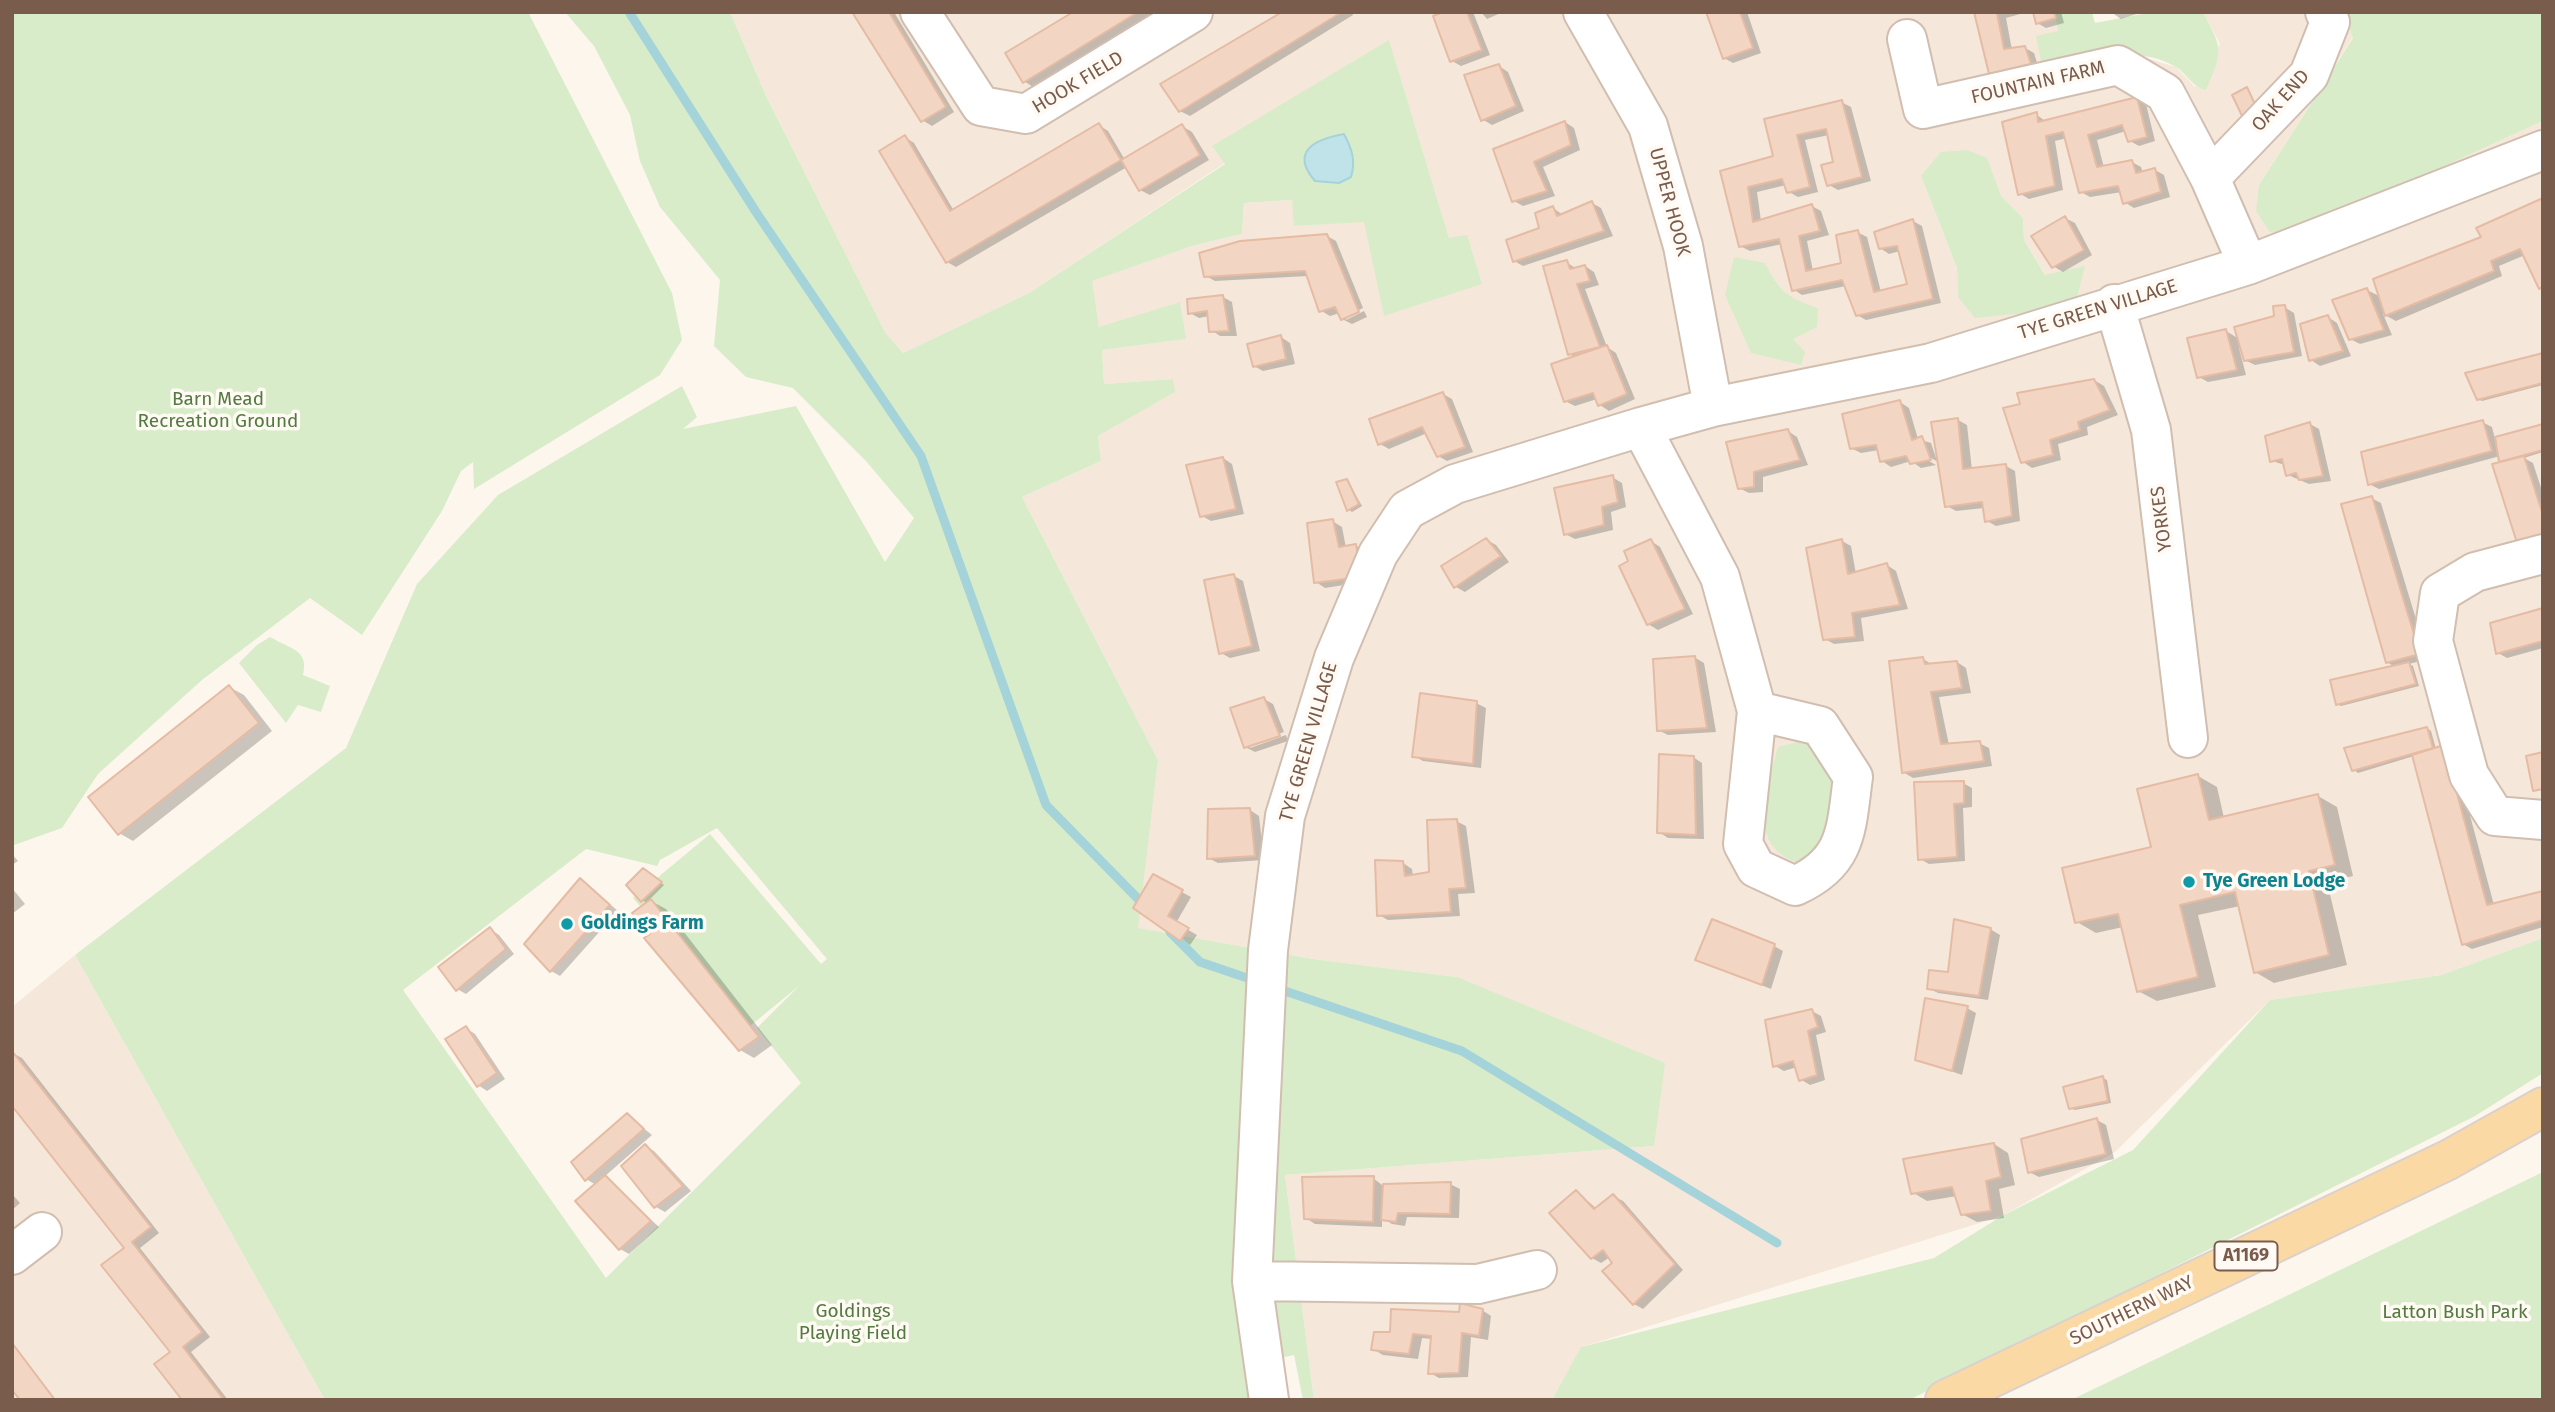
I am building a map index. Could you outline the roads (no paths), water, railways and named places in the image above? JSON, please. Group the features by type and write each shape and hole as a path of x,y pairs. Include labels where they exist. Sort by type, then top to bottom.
{"main road":[{"name":"SOUTHERN WAY","path":"1945,1400 2448,1160 2543,1107"}],"street":[{"name":"HOOK FIELD","path":"920,12 981,106 1026,114 1193,12"},
{"name":"UPPER HOOK","path":"1583,12 1648,126 1683,246 1713,407"},
{"name":"OAK END","path":"2210,178 2309,75 2330,22 2325,12"},
{"name":"FOUNTAIN FARM","path":"1907,39 1923,109 2118,65 2165,93 2210,178 2248,265"},
{"name":"TYE GREEN VILLAGE","path":"1269,1400 1252,1281 1268,950 1285,816 1334,658 1378,554 1407,510 1455,484 1641,427 1713,407 1931,363 2114,304 2248,265 2543,150"},
{"name":"YORKES","path":"2114,304 2151,430 2189,738"},
{"path":"1641,427 1720,577 1757,711"},
{"path":"2543,554 2475,572 2440,593 2433,641 2469,775 2495,816 2543,820"},
{"path":"12,1255 42,1232"},
{"path":"1252,1281 1478,1284 1537,1270"}],"water":[{"path":"1344,134 1352,155 1351,177 1339,183 1315,181 1308,171 1305,154 1316,143"}],"waterway":[{"path":"629,12 756,212 921,456 1046,805 1146,907"},
{"path":"1170,932 1200,962 1256,981"},
{"path":"1276,988 1462,1051 1777,1243"}],"place":[{"name":"Tye Green Lodge","path":"2189,882"},
{"name":"Goldings Farm","path":"567,924"}],"park label":[{"name":"Barn Mead Recreation Ground","path":"218,411"},
{"name":"Latton Bush Park","path":"2455,1313"},
{"name":"Goldings Playing Field","path":"853,1323"}]}
